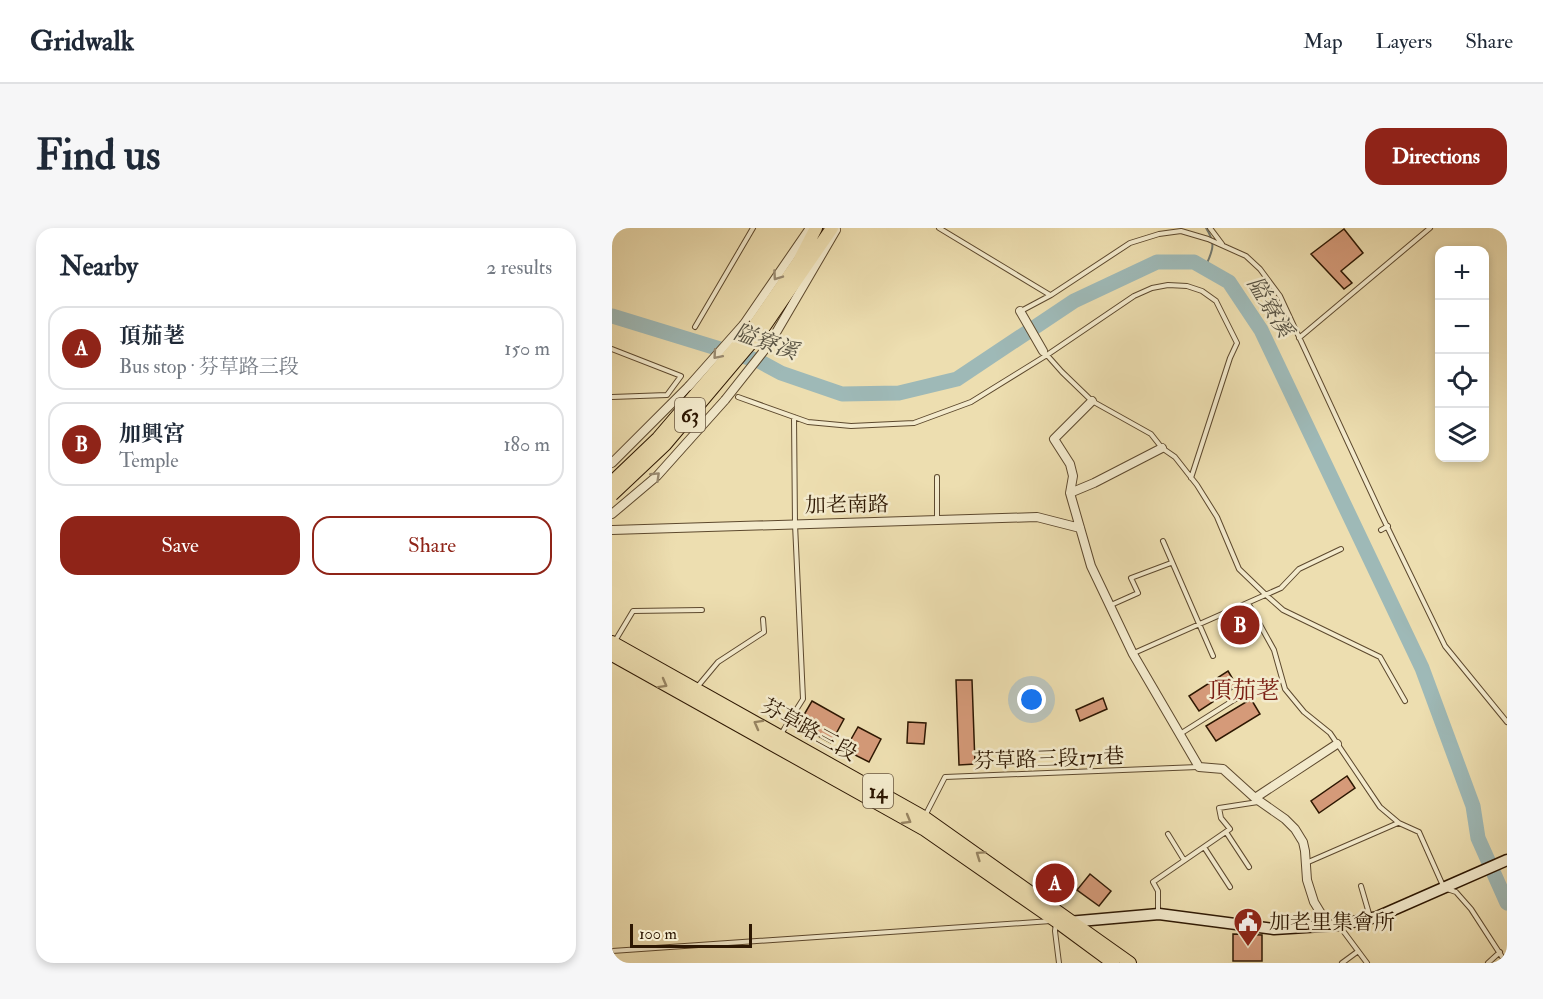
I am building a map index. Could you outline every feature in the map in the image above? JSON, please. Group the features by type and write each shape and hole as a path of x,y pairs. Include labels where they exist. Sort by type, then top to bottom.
{"main road":[{"name":"63","path":"612,495 665,445 799,261 816,228"},
{"name":"63","path":"612,482 658,438 832,228"},
{"name":"芬草路三段","path":"613,647 696,689 924,817 1130,963"},
{"name":"芬草路三段","path":"613,647 925,830 1113,963"}],"street":[{"path":"612,463 753,326 810,228"},
{"path":"612,514 657,476 725,400 770,343 837,228"},
{"path":"1022,315 1045,353"},
{"path":"1092,400 1054,439 1070,464 1073,476 1070,493 1091,566 1109,606 1133,654 1199,767 1223,769 1295,829 1303,842 1307,880 1314,902 1333,925"},
{"path":"1070,493 1162,448"},
{"name":"加老南路","path":"612,530 1037,517 1080,528"},
{"path":"1258,800 1337,744"},
{"path":"1056,921 1074,922 1158,914 1274,929 1333,925 1371,919 1507,861"}],"lane":[{"path":"695,327 753,228"},
{"path":"939,228 1051,295"},
{"path":"1210,228 1222,245"},
{"path":"1299,338 1430,228"},
{"path":"1022,315 1130,243 1159,234 1181,231 1246,256 1260,269 1280,296 1445,646 1507,722"},
{"path":"738,397 808,422 851,426 914,423 971,402 1134,296 1152,288 1168,285 1187,286 1202,291 1216,301 1237,343 1191,478"},
{"path":"612,349 681,376 667,395 612,397"},
{"path":"1045,353 1092,400 1151,434 1162,448 1175,457 1217,517 1239,569 1283,610 1380,657 1405,701"},
{"path":"780,736 803,699 795,524 794,417"},
{"path":"937,477 937,520"},
{"path":"1381,530 1388,526"},
{"path":"1163,541 1213,656"},
{"path":"1133,654 1281,588 1299,569 1341,549"},
{"path":"1109,606 1138,593 1131,578 1172,563"},
{"path":"1248,603 1274,650 1285,689 1304,712 1330,734 1380,807 1399,823 1419,832 1450,886 1464,900 1506,963"},
{"path":"613,647 633,611 702,610"},
{"path":"696,689 718,662 764,632 763,620"},
{"path":"1180,734 1245,693"},
{"name":"芬草路三段171巷","path":"924,817 945,777 1199,767"},
{"path":"1158,914 1158,891 1153,882 1230,829 1221,818 1219,808 1258,800"},
{"path":"1305,863 1399,823"},
{"path":"1226,832 1249,867"},
{"path":"1168,834 1184,860"},
{"path":"1204,847 1230,887"},
{"path":"1361,886 1371,919"},
{"path":"612,951 1056,921 1059,963"},
{"path":"1333,925 1367,963"},
{"path":"1342,963 1358,952"},
{"path":"1488,963 1500,952"}],"building":[{"path":"1344,229 1363,253 1341,271 1352,283 1344,289 1311,254"},
{"path":"1243,611 1253,630 1237,639 1227,620"},
{"path":"1228,671 1237,686 1199,711 1189,696"},
{"path":"956,680 972,680 975,764 959,765"},
{"path":"1103,698 1107,709 1080,721 1076,710"},
{"path":"1251,699 1260,714 1216,741 1206,726"},
{"path":"812,701 844,719 831,743 798,725"},
{"path":"908,722 926,723 924,744 907,743"},
{"path":"858,727 881,739 869,762 845,750"},
{"path":"1347,776 1355,788 1319,813 1311,801"},
{"path":"1090,874 1111,891 1099,906 1077,890"},
{"name":"加老里集會所","path":"1233,934 1262,935 1262,961 1233,961"}],"waterway":[{"path":"1205,268 1212,244 1206,228"},
{"name":"隘寮溪","path":"612,316 759,361 781,373 842,394 899,393 957,379 1074,301 1157,262 1194,262 1229,282 1261,330 1422,668 1473,806 1478,838 1507,903"}],"place":[{"name":"加興宮","path":"1240,625"},
{"name":"頂茄荖","path":"1055,883"},
{"name":"加老里集會所","path":"1248,948"}],"district":[{"name":"頂茄荖","path":"1244,690"}]}
